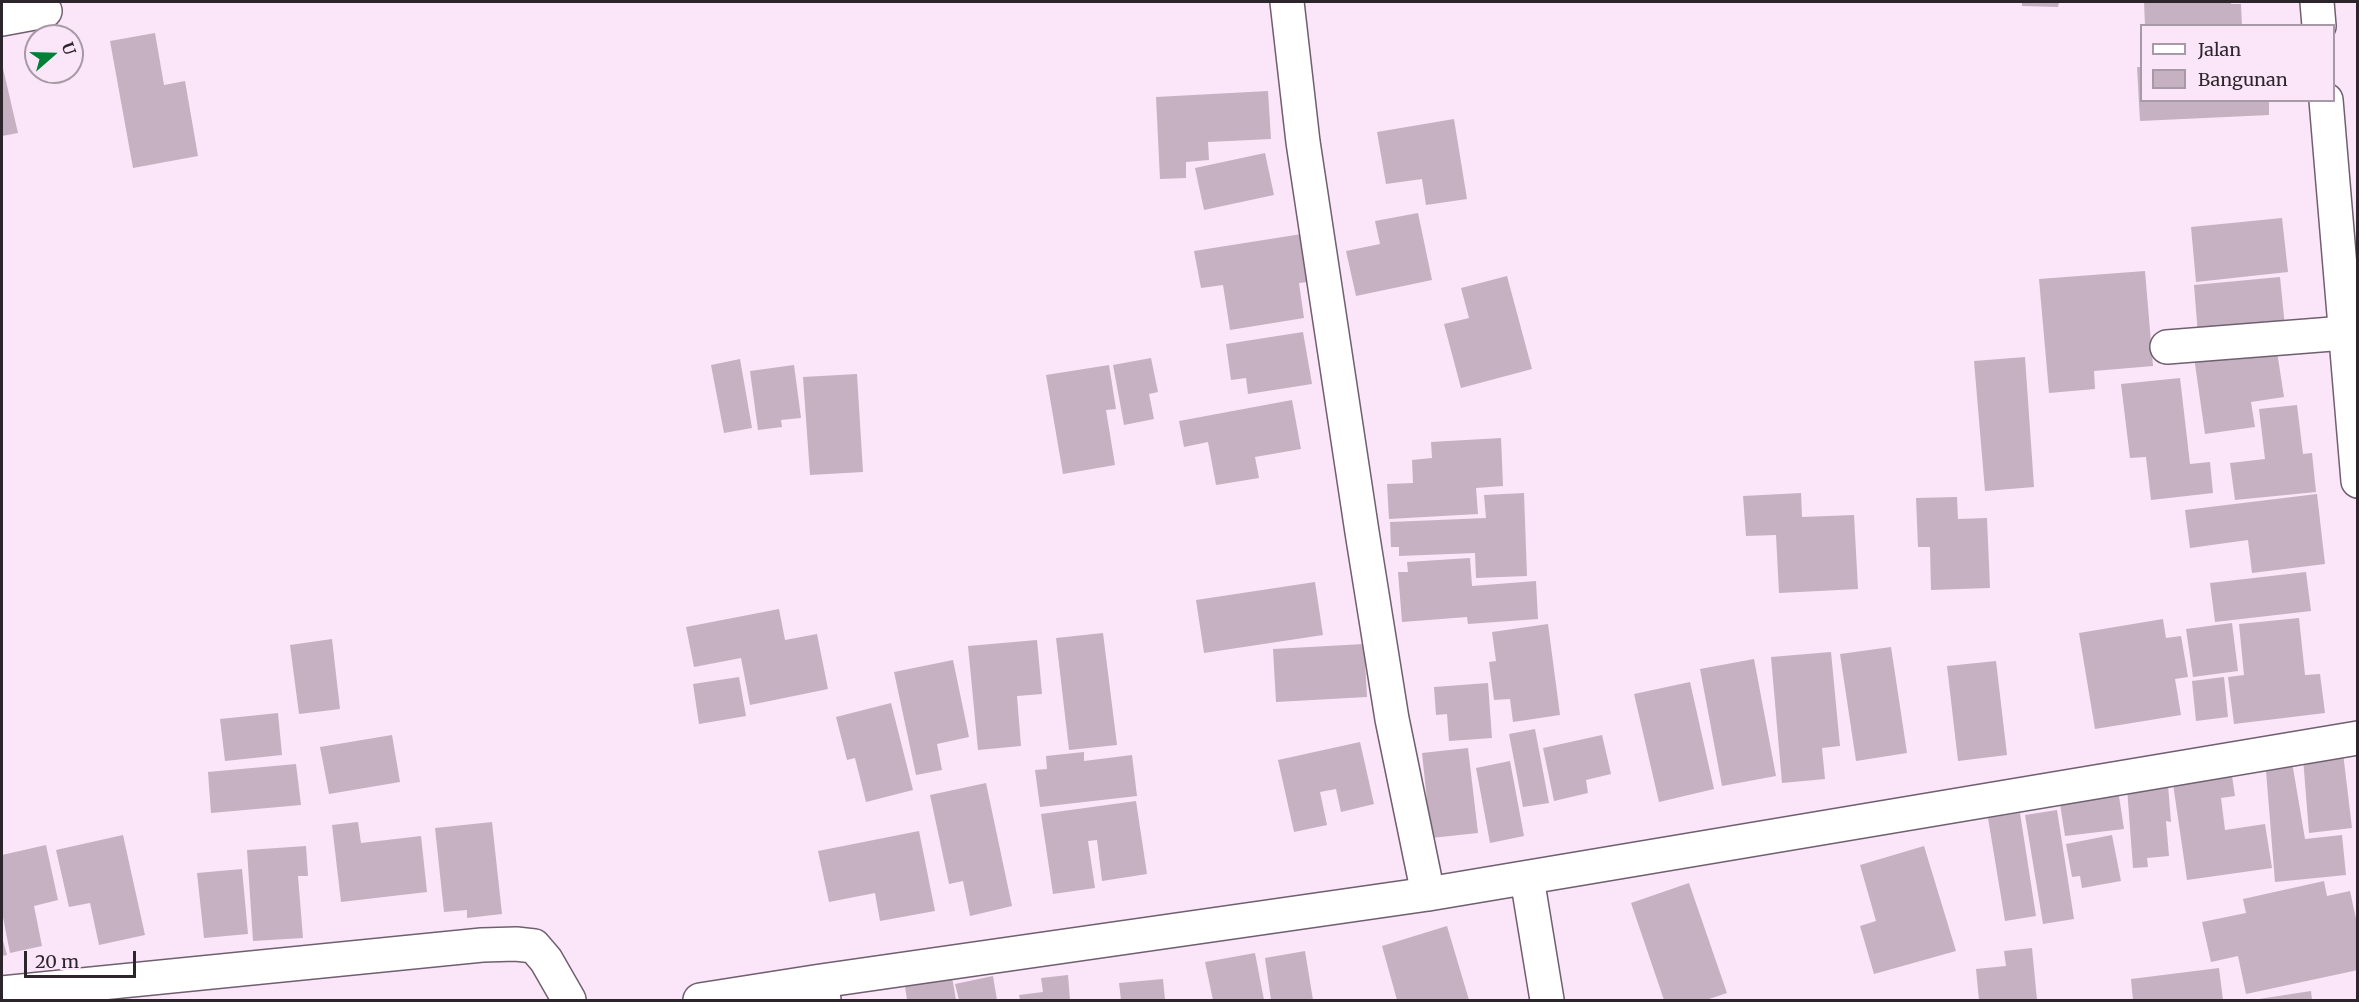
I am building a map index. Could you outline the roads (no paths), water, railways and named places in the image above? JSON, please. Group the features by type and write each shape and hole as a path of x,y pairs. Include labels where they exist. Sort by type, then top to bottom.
{"main road":[{"path":"1287,2 1303,142 1362,532 1392,719 1428,894"},
{"path":"2317,2 2319,24"},
{"path":"2,19 45,11"},
{"path":"2326,102 2358,481"},
{"path":"2167,347 2345,333"},
{"path":"700,1000 823,991 1527,878 2358,738"},
{"path":"1527,878 1546,1000"},
{"path":"2,993 483,945 516,944 534,946 546,960 569,1000"}]}
